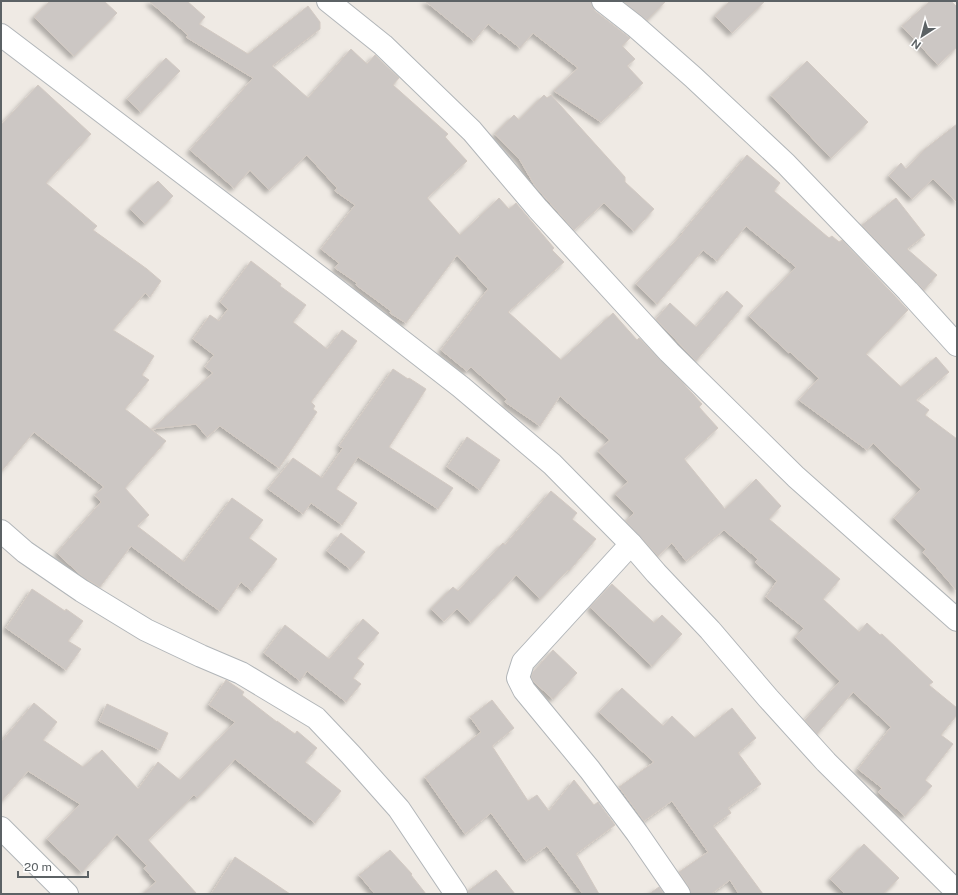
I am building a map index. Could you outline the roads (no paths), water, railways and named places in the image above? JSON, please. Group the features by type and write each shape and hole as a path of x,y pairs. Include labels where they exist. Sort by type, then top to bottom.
{"street":[{"path":"328,1 383,45 472,131 538,209 669,352 791,471 957,620"},
{"path":"603,1 635,26 786,164 908,291 957,345"},
{"path":"1,35 326,282 461,387 552,464 631,544 656,573 710,630 768,698 826,762 957,892"},
{"path":"1,531 25,552 82,591 146,630 241,673 316,718 352,755 399,809 456,894"},
{"path":"631,544 523,662 518,678 528,696 590,770 637,833 679,894"},
{"path":"1,828 68,894"}]}
